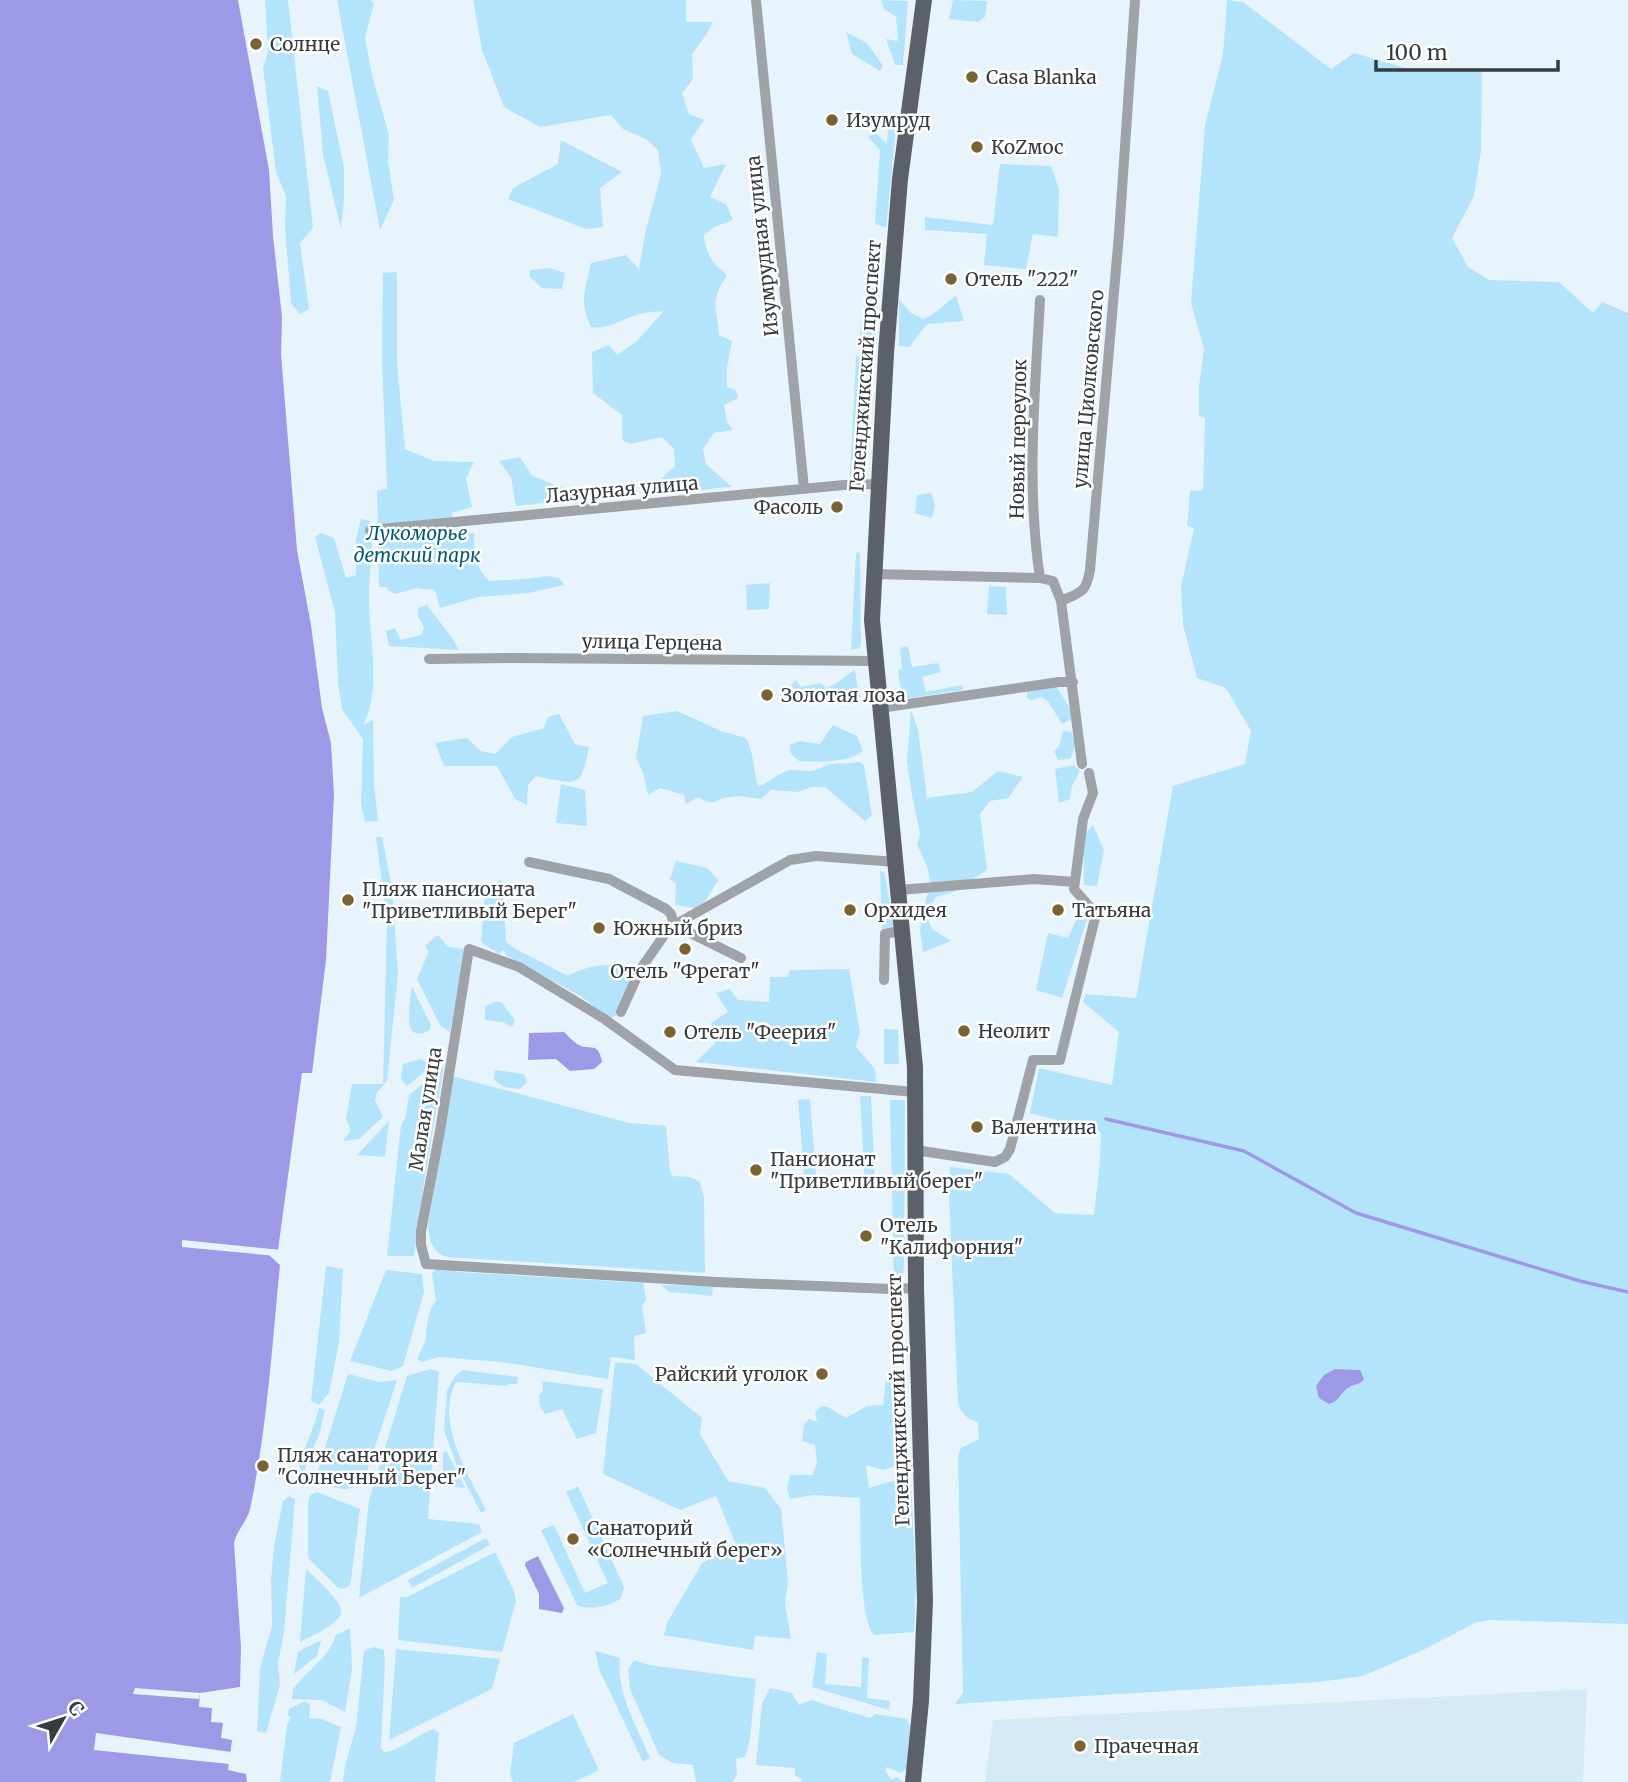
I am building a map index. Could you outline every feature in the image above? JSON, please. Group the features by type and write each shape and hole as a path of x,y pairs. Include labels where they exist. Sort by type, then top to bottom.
{"main road":[{"name":"Геленджикский проспект","path":"913,1782 921,1701 925,1601 916,1287 915,1067 872,620 886,353 900,179 924,0"}],"street":[{"name":"Изумрудная улица","path":"756,0 804,489"},
{"name":"улица Циолковского","path":"1061,601 1083,591 1087,586 1090,570 1119,234 1135,0"},
{"name":"Новый переулок","path":"1040,300 1031,464 1034,537 1040,578"},
{"name":"Лазурная улица","path":"370,530 878,484"},
{"path":"873,574 1040,578 1053,582 1061,601 1086,768 1093,793 1083,819 1074,890 1096,914 1060,1060 1032,1060 1010,1149 995,1162 915,1150"},
{"name":"улица Герцена","path":"429,659 875,661"},
{"path":"880,708 1073,682"},
{"path":"621,1012 640,970 662,935 674,925 790,860 803,856 896,862"},
{"path":"529,862 609,879 666,909 671,914 674,925 741,958"},
{"path":"899,890 1034,879 1075,882"},
{"path":"884,980 885,934 903,930"},
{"name":"Малая улица","path":"915,1093 675,1070 603,1018 519,967 470,949 421,1238 426,1264 716,1282 891,1289 916,1287"}],"shaded area":[{"path":"0,0 238,0 269,170 282,317 281,354 297,550 311,625 322,708 331,743 334,795 326,960 312,1073 302,1073 278,1250 271,1249 270,1256 280,1265 265,1418 250,1509 234,1543 241,1647 240,1687 200,1693 199,1707 212,1708 211,1722 223,1723 221,1738 232,1740 228,1770 246,1774 247,1782 0,1782"},
{"path":"564,1032 577,1044 596,1049 602,1062 594,1069 570,1071 556,1059 528,1060 529,1033"},
{"path":"1335,1369 1360,1370 1364,1379 1329,1404 1319,1398 1316,1386 1324,1375"},
{"path":"538,1556 564,1608 562,1613 539,1609 539,1594 525,1565"},
{"path":"1587,1689 1583,1782 985,1782 993,1720"}],"green space":[{"path":"265,0 288,0 313,228 300,243 309,309 300,314 291,303 285,227 286,196 276,172 263,68 268,52"},
{"path":"337,0 371,0 374,4 365,37 372,75 389,135 388,161 394,200 380,230"},
{"path":"473,0 686,0 686,22 713,22 692,54 693,79 682,93 689,114 704,120 691,139 704,168 726,164 710,197 726,204 733,220 714,227 704,235 711,258 727,275 718,292 716,311 719,335 732,341 727,387 736,390 738,398 724,405 727,422 733,430 714,433 703,449 706,464 732,487 652,494 662,478 675,466 674,449 662,437 630,444 622,440 622,415 593,393 592,352 609,345 617,355 637,341 663,312 642,313 607,326 591,327 584,302 591,263 626,255 639,269 661,174 658,150 646,139 623,129 611,115 540,127 504,107 482,50"},
{"path":"881,0 908,1 903,65 895,65 886,39 898,41 896,17 884,9"},
{"path":"953,0 987,1 985,17 978,22 949,19"},
{"path":"1227,0 1243,2 1331,69 1354,53 1416,71 1482,69 1481,151 1474,196 1452,238 1468,267 1489,280 1559,282 1593,313 1602,302 1628,313 1628,1624 1488,1620 1475,1623 1425,1649 1363,1676 1318,1682 955,1704 963,1693 958,1456 961,1448 979,1439 978,1422 965,1415 958,1402 950,1167 1009,1174 1055,1213 1094,1215 1101,1132 1030,1113 1039,1068 1112,1085 1119,1032 1083,1002 1086,994 1136,998 1173,786 1245,764 1251,731 1226,688 1197,678 1183,625 1181,587 1194,528 1187,526 1190,491 1203,490 1205,418 1199,416 1199,387 1204,349 1191,303 1205,125 1223,54"},
{"path":"846,32 867,43 883,66 880,71 852,54"},
{"path":"317,86 328,91 344,168 341,229 323,155"},
{"path":"889,113 897,119 886,228 875,224 880,150 868,137 876,133 887,144"},
{"path":"561,140 622,172 600,188 603,227 586,229 508,199 513,188 558,164"},
{"path":"1000,164 1051,166 1059,189 1058,237 1033,234 1026,269 984,265 987,234 925,230 925,217 993,225"},
{"path":"875,246 882,246 875,346 858,345"},
{"path":"549,268 565,273 562,289 542,288 529,276 531,270"},
{"name":"Лукоморье детский парк","path":"397,272 397,364 405,449 434,461 474,462 466,479 472,507 452,513 456,535 474,533 476,559 489,581 547,576 559,578 565,585 528,593 478,597 440,608 435,590 416,588 396,594 387,590 388,587 379,587 377,490 387,489 382,359 383,273"},
{"path":"956,296 964,321 927,324 909,347 899,346 899,299 911,313 923,319"},
{"path":"856,356 872,356 866,477 850,477"},
{"path":"520,457 532,476 577,493 573,500 516,506 511,477 499,461"},
{"path":"931,493 935,506 932,518 915,513 917,495"},
{"path":"361,519 370,521 372,530 369,611 373,678 369,710 363,725 373,720 374,784 378,821 365,822 361,804 363,739 342,709 338,683 335,612 315,537 321,533 334,538 346,578 356,575 356,540"},
{"path":"860,552 861,643 860,648 851,650 856,553"},
{"path":"770,583 769,609 747,610 746,585"},
{"path":"989,586 1006,587 1007,615 987,614"},
{"path":"427,605 459,650 389,646 386,631 395,628 401,640 421,635 424,627 418,616 418,608"},
{"path":"908,646 912,667 938,663 941,672 922,677 926,692 962,685 963,690 902,699 898,670 902,669 900,648"},
{"path":"854,670 860,697 849,700 842,695 816,696 796,692 791,685 796,680 801,687 821,683 826,688"},
{"path":"1055,685 1072,711 1072,719 1062,724 1048,701 1041,697 1032,700 1027,698 1027,691"},
{"path":"911,710 918,729 927,798 972,792 998,771 1023,777 1008,798 990,801 980,814 987,870 953,892 936,897 926,915 932,929 951,941 923,952 920,930 926,898 931,887 928,869 917,844 920,833 907,762"},
{"path":"677,711 721,731 746,738 751,749 758,786 791,770 813,771 831,764 859,762 864,765 872,815 865,821 825,787 811,787 798,792 771,790 761,799 734,796 712,802 698,797 686,804 684,795 660,788 648,795 643,772 636,758 643,716"},
{"path":"559,714 575,744 589,747 583,771 579,778 568,782 536,776 528,785 527,805 515,799 497,766 444,766 435,743 467,738 481,751 495,754 512,737 544,728 548,717"},
{"path":"833,725 857,736 863,751 850,758 823,761 799,761 791,754 789,745 800,741 820,744"},
{"path":"1063,731 1071,732 1074,749 1070,759 1058,760 1054,751 1059,746"},
{"path":"1074,765 1080,771 1072,786 1070,799 1059,803 1055,769"},
{"path":"561,784 585,790 587,826 556,823"},
{"path":"1093,825 1104,850 1097,886 1084,885 1083,836"},
{"path":"376,837 382,837 392,888 398,974 387,1081 377,1092 375,1100 383,1117 359,1139 343,1141 351,1130 346,1119 352,1084 383,1084 387,921"},
{"path":"676,861 707,868 718,880 701,909 675,905 676,884 670,879"},
{"path":"880,871 884,872 894,923 892,927 882,929"},
{"path":"500,879 503,887 506,942 514,948 568,976 596,966 626,967 631,978 616,1015 610,1019 582,997 507,956 503,950 499,954 481,942 485,895"},
{"path":"1085,910 1090,910 1062,998 1036,990 1048,933 1068,938 1078,916"},
{"path":"438,935 448,947 466,949 450,1032 440,1025 417,979 429,951 425,946"},
{"path":"849,969 860,1032 856,1047 875,1069 876,1082 696,1062 715,1043 711,1023 728,1012 716,993 730,989 738,1000 769,1002 770,977 788,977 790,970"},
{"path":"412,987 431,1025 430,1030 421,1034 414,1032 409,1020"},
{"path":"501,1002 515,1020 512,1027 503,1022 485,1020 485,1007"},
{"path":"884,1029 898,1030 899,1064 884,1064"},
{"path":"421,1059 427,1063 428,1069 407,1086 401,1079 403,1064"},
{"path":"444,1066 414,1256 387,1256 401,1125 405,1119 409,1095"},
{"path":"495,1070 524,1074 527,1082 520,1089 504,1087 494,1080"},
{"path":"452,1076 629,1123 666,1126 672,1176 690,1177 700,1182 704,1197 705,1273 446,1257 437,1251 432,1244 428,1224"},
{"path":"860,1096 871,1096 875,1185 865,1186"},
{"path":"810,1099 817,1187 809,1188 804,1175 798,1100"},
{"path":"890,1100 905,1100 904,1263 903,1274 894,1282"},
{"path":"389,1121 385,1157 357,1155"},
{"path":"326,1266 343,1269 339,1343 329,1393 319,1405 311,1401"},
{"path":"438,1268 449,1268 458,1272 643,1283 646,1299 642,1306 646,1333 634,1336 635,1360 611,1357 608,1379 501,1362 438,1357 422,1362 417,1359 436,1301 432,1273"},
{"path":"386,1270 422,1274 424,1292 403,1366 392,1371 350,1361"},
{"path":"661,1285 713,1286 712,1296 669,1292"},
{"path":"615,1362 636,1364 702,1418 700,1434 728,1481 765,1488 781,1509 788,1582 785,1603 791,1639 755,1636 753,1650 664,1635 667,1623 702,1563 736,1544 716,1496 680,1510 603,1474"},
{"path":"430,1369 439,1372 428,1519 479,1524 482,1532 359,1598 369,1500 407,1376"},
{"path":"463,1370 518,1377 517,1384 507,1386 456,1382 451,1398 449,1415 456,1448 486,1510 481,1513 457,1466 444,1430 447,1391 455,1376"},
{"path":"348,1374 380,1382 397,1380 364,1480 352,1488 340,1489 315,1480"},
{"path":"892,1378 896,1466 883,1470 866,1465 869,1488 892,1481 911,1485 916,1584 914,1632 874,1635 865,1610 863,1591 860,1498 813,1495 790,1499 787,1489 790,1475 812,1475 817,1463 815,1445 802,1441 804,1424 809,1419 817,1422 815,1412 821,1406 828,1407 846,1418 867,1406 883,1405 886,1379"},
{"path":"542,1381 603,1389 596,1433 577,1439 562,1409 545,1414 540,1407 539,1396 543,1390"},
{"path":"319,1408 325,1410 320,1432 303,1474 298,1464"},
{"path":"443,1452 447,1452 465,1488 448,1486 443,1482"},
{"path":"578,1486 624,1587 621,1598 600,1607 587,1608 577,1605 541,1530 554,1525 585,1593 608,1583 566,1492"},
{"path":"317,1492 360,1509 351,1580 349,1586 343,1589 338,1588 308,1558 308,1504 310,1495"},
{"path":"289,1496 295,1499 284,1632 278,1663 280,1685 266,1733 257,1731 260,1668 272,1626 271,1580 274,1546 283,1501"},
{"path":"486,1538 490,1545 412,1588 408,1580"},
{"path":"495,1552 514,1591 516,1601 502,1652 398,1640 400,1597 407,1597"},
{"path":"306,1569 331,1594 341,1610 332,1625 300,1642"},
{"path":"350,1628 352,1669 345,1712 322,1700 292,1699 293,1689 323,1657 336,1635"},
{"path":"321,1640 317,1656 294,1674 298,1652"},
{"path":"373,1647 384,1650 381,1748 384,1752 396,1749 433,1729 439,1733 435,1782 343,1782 356,1727 364,1651"},
{"path":"396,1649 500,1659 492,1689 389,1740"},
{"path":"595,1651 620,1658 624,1697 650,1758 643,1762 599,1669"},
{"path":"817,1652 827,1654 825,1684 861,1687 862,1657 869,1658 867,1698 890,1701 889,1710 812,1687"},
{"path":"634,1660 649,1665 756,1679 750,1739 745,1757 736,1759 737,1775 732,1782 696,1782 693,1765 673,1763 659,1755 630,1689 628,1670"},
{"path":"770,1688 792,1693 799,1705 811,1700 870,1718 875,1714 907,1719 910,1726 907,1768 901,1773 887,1767 885,1770 891,1780 897,1777 902,1782 800,1782 802,1780 795,1775 795,1768 756,1765 762,1703"},
{"path":"305,1701 310,1705 309,1718 321,1719 341,1727 330,1782 280,1782 287,1725 291,1717 288,1716 289,1709"},
{"path":"573,1714 599,1770 574,1782 513,1782 510,1774 514,1743"}],"pier":[{"path":"182,1240 282,1250 280,1253 274,1253 276,1256 182,1247"},
{"path":"135,1688 200,1693 199,1699 133,1694"},
{"path":"96,1733 231,1752 229,1764 94,1750"}],"waterway":[{"path":"1106,1119 1244,1151 1356,1213 1580,1281 1628,1292"}],"place":[{"name":"Солнце","path":"256,44"},
{"name":"Casa Blanka","path":"972,77"},
{"name":"Изумруд","path":"832,120"},
{"name":"КоZмос","path":"977,147"},
{"name":"Отель \"222\"","path":"951,279"},
{"name":"Фасоль","path":"837,507"},
{"name":"Золотая лоза","path":"767,695"},
{"name":"Пляж пансионата \"Приветливый Берег\"","path":"348,900"},
{"name":"Орхидея","path":"850,910"},
{"name":"Татьяна","path":"1058,910"},
{"name":"Южный бриз","path":"599,928"},
{"name":"Отель \"Фрегат\"","path":"685,949"},
{"name":"Неолит","path":"964,1031"},
{"name":"Отель \"Феерия\"","path":"670,1032"},
{"name":"Валентина","path":"977,1127"},
{"name":"Пансионат \"Приветливый берег\"","path":"756,1170"},
{"name":"Отель \"Калифорния\"","path":"866,1236"},
{"name":"Райский уголок","path":"822,1374"},
{"name":"Пляж санатория \"Солнечный Берег\"","path":"263,1466"},
{"name":"Санаторий «Солнечный берег»","path":"573,1539"},
{"name":"Прачечная","path":"1080,1746"}]}
